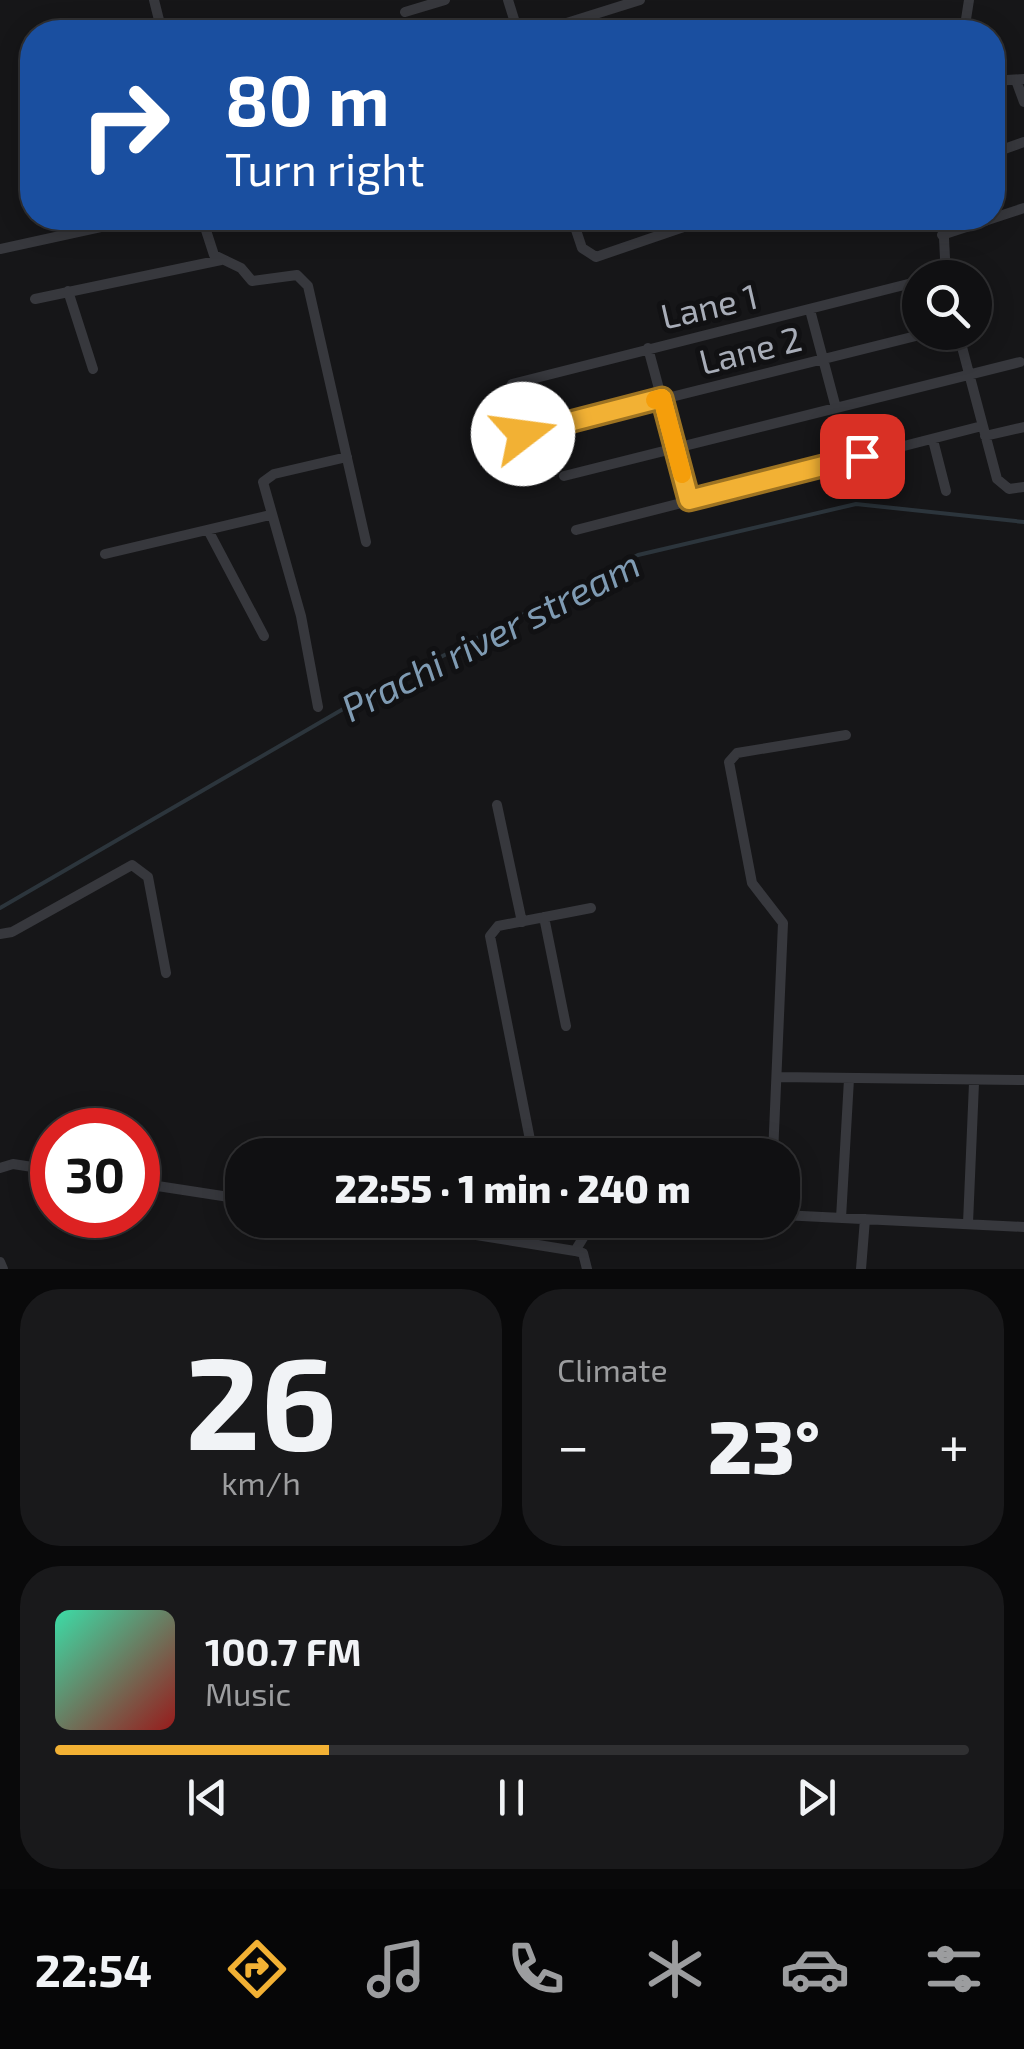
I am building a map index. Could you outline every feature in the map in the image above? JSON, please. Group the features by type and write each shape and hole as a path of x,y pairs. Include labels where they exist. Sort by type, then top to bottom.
{"street":[{"path":"405,12 445,0"},
{"path":"576,20 640,0"},
{"path":"1021,81 1024,102"},
{"path":"0,250 89,230"},
{"path":"205,230 221,260 241,268 252,281 286,275 304,279 366,542"},
{"path":"576,230 582,248 596,256 674,230"},
{"path":"942,230 944,260"},
{"path":"942,235 957,230"},
{"path":"35,299 221,260"},
{"name":"Lane 1","path":"512,384 902,286"},
{"path":"68,291 93,369"},
{"path":"810,310 836,408"},
{"name":"Lane 2","path":"523,434 902,339"},
{"path":"648,348 689,500"},
{"path":"962,350 1000,484 1009,489 1024,488"},
{"path":"564,476 1020,362"},
{"path":"576,530 933,440 1024,427"},
{"path":"933,440 946,490"},
{"path":"318,707 301,616 263,488 266,477 347,458"},
{"path":"105,554 270,515"},
{"path":"208,530 264,636"},
{"path":"773,1138 783,923 752,882 729,762 736,754 846,735"},
{"path":"498,805 522,922"},
{"path":"0,934 12,932 132,865 148,878 166,973"},
{"path":"530,1138 490,943 492,930 590,908"},
{"path":"544,917 566,1026"},
{"path":"777,1077 974,1083 1024,1080"},
{"path":"841,1218 849,1079"},
{"path":"968,1223 974,1083"},
{"path":"0,1168 13,1164 30,1167"},
{"path":"160,1186 225,1196"},
{"path":"800,1216 1024,1226"},
{"path":"861,1269 865,1218"},
{"path":"499,1238 575,1250 582,1253 586,1269"},
{"path":"575,1250 583,1238"},
{"path":"0,1262 4,1269"}],"waterway":[{"name":"Prachi river stream","path":"0,908 369,694 638,555 856,504 1024,522"}],"slow traffic":[{"path":"655,400 662,398 682,474"}],"route":[{"path":"523,434 662,398 689,500 862,456"}]}
